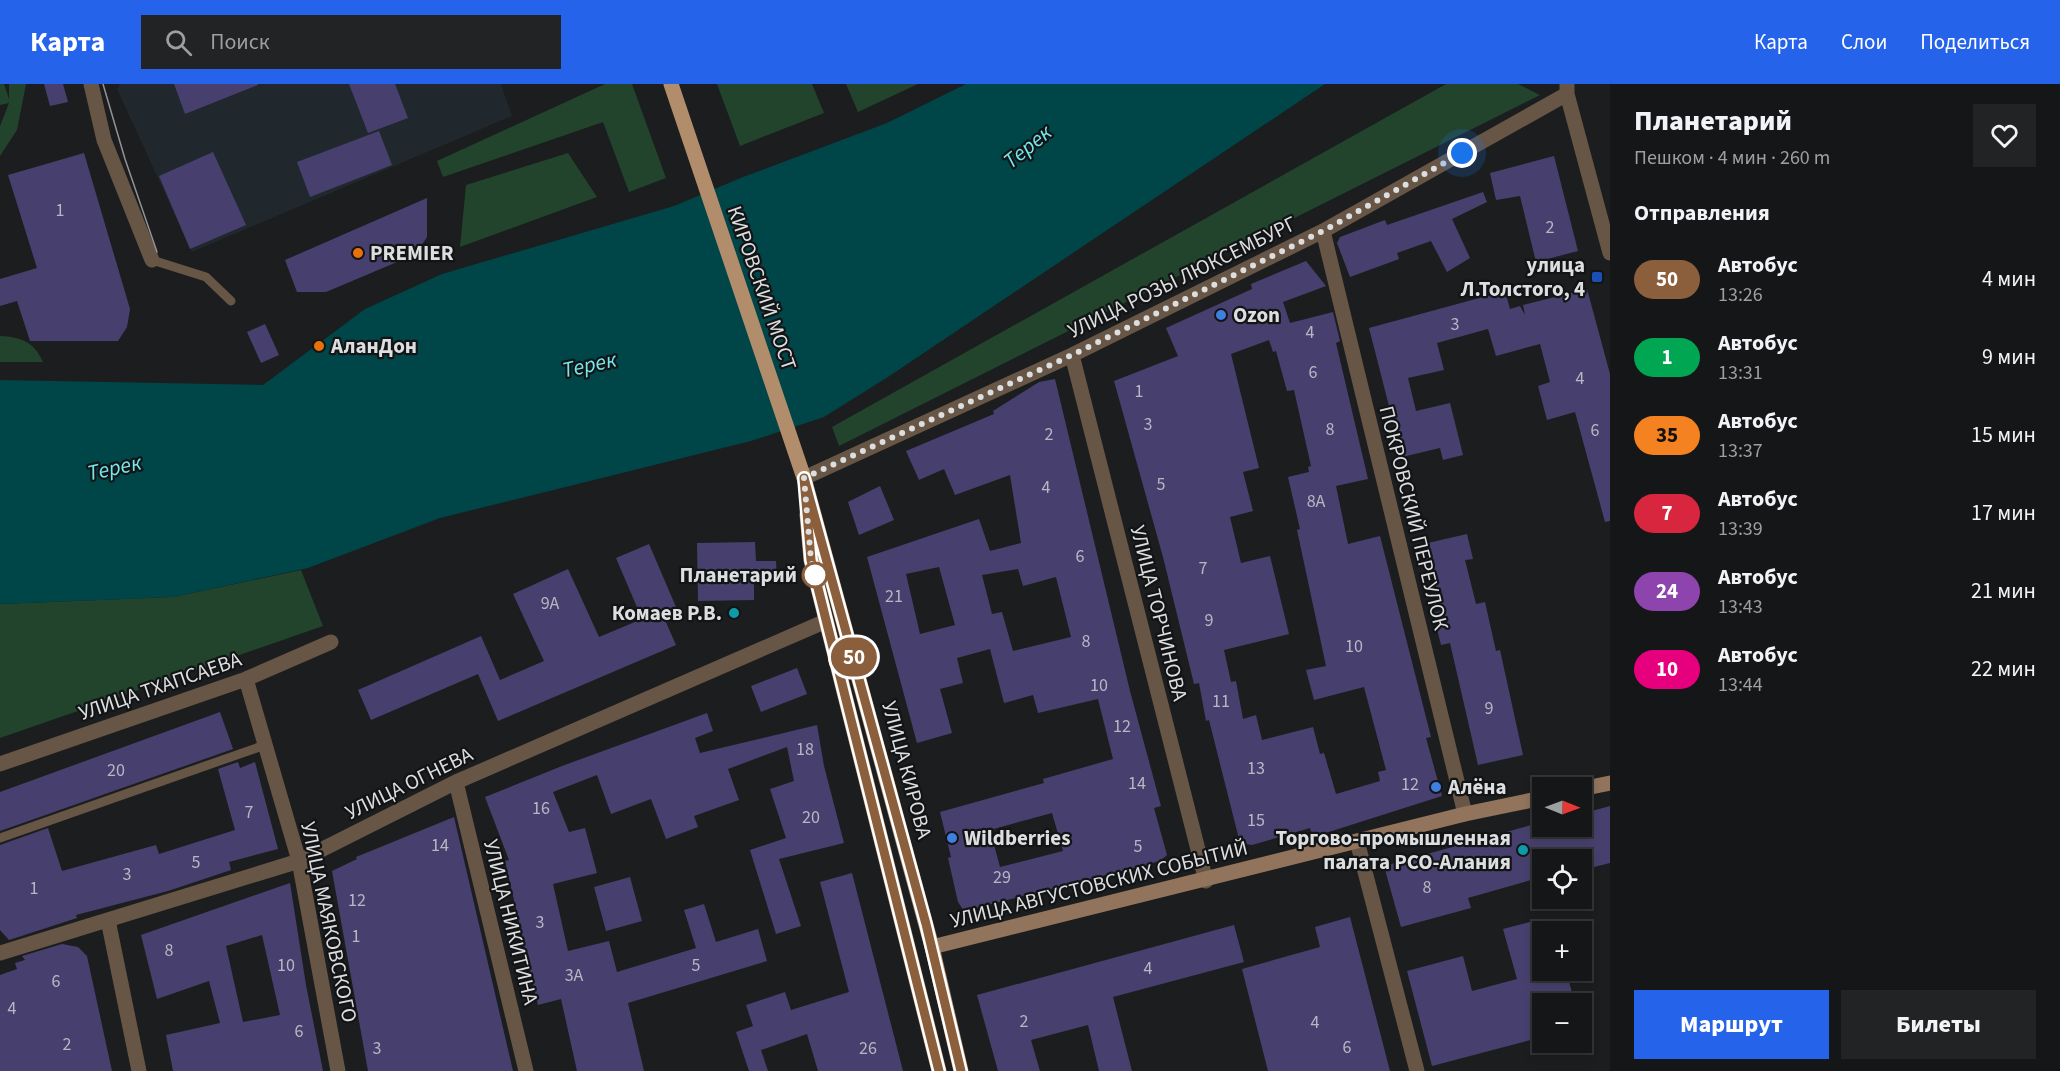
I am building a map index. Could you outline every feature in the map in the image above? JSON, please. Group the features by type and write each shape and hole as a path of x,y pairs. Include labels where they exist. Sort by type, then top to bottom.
{"main road":[{"name":"КИРОВСКИЙ МОСТ","path":"671,84 802,471"},
{"name":"УЛИЦА КИРОВА","path":"802,471 811,560 939,1071"},
{"name":"УЛИЦА КИРОВА","path":"802,471 932,947 961,1071"}],"street":[{"path":"91,84 104,140 152,260"},
{"path":"1567,89 1604,209 1610,253"},
{"name":"УЛИЦА РОЗЫ ЛЮКСЕМБУРГ","path":"802,471 1072,355 1323,231 1567,89"},
{"name":"ПОКРОВСКИЙ ПЕРЕУЛОК","path":"1323,231 1465,814"},
{"name":"УЛИЦА ТОРЧИНОВА","path":"1072,355 1206,881"},
{"name":"УЛИЦА ОГНЕВА","path":"0,953 299,861 456,782 826,621"},
{"name":"УЛИЦА ТХАПСАЕВА","path":"0,764 246,679 331,642"},
{"name":"УЛИЦА МАЯКОВСКОГО","path":"246,679 299,861 338,1071"},
{"name":"УЛИЦА НИКИТИНА","path":"456,782 526,1071"},
{"path":"1592,787 1610,783"},
{"name":"УЛИЦА АВГУСТОВСКИХ СОБЫТИЙ","path":"910,953 1206,881 1465,814 1532,800"},
{"path":"1357,841 1417,1071"},
{"path":"108,920 139,1071"}],"lane":[{"path":"152,260 206,277 231,301"},
{"path":"0,838 265,746"}],"shaded area":[{"path":"120,84 501,84 512,116 192,252 117,89"}],"green space":[{"path":"0,84 4,84 9,99 9,84 26,84 17,130 0,156 0,126 9,103 0,105"},
{"path":"605,84 632,84 666,178 629,192 603,122 443,177 437,161"},
{"path":"717,84 812,84 824,113 740,146"},
{"path":"846,84 918,84 858,112"},
{"path":"1446,84 1518,84 1540,95 839,446 832,427"},
{"path":"568,153 597,197 460,247 466,185"},
{"path":"0,336 21,339 31,345 43,362 0,362"},
{"path":"301,570 323,626 0,738 0,604 173,597"}],"water":[{"name":"Терек","path":"966,84 1325,84 888,377 824,417 751,441 440,518 308,568 173,597 0,604 0,380 263,385 365,309 442,274 674,206 743,177 887,123"}],"building":[{"path":"44,84 63,84 68,102 50,106"},
{"path":"174,84 258,84 258,85 185,114"},
{"path":"349,84 395,84 408,118 368,133"},
{"path":"379,131 392,165 310,197 297,162"},
{"path":"213,152 246,225 190,249 159,176"},
{"path":"84,153 130,309 127,327 118,341 30,341 17,301 0,306 0,279 37,268 8,175"},
{"path":"1554,156 1578,251 1536,262 1520,196 1496,200 1490,173"},
{"path":"1483,192 1487,202 1452,219 1470,258 1447,272 1431,241 1397,253 1399,259 1350,277 1337,243 1340,237 1385,220 1387,225"},
{"path":"427,198 427,237 416,254 326,292 297,292 285,260"},
{"path":"1306,261 1326,286 1283,302 1290,323 1333,312 1340,341 1336,343 1368,479 1336,486 1348,544 1380,536 1431,737 1426,738 1442,796 1313,837 1310,828 1252,845 1240,843 1209,720 1206,721 1199,683 1194,684 1163,557 1114,381 1178,356 1166,328 1252,289 1251,284","holes":["1269,340 1273,352 1276,351 1287,391 1294,390 1311,466 1308,467 1309,472 1288,477 1326,666 1306,670 1314,700 1364,687 1386,770 1378,772 1380,781 1336,794 1324,753 1320,754 1313,727 1262,740 1256,715 1243,719 1236,681 1231,682 1224,650 1289,634 1270,556 1241,563 1230,517 1253,511 1243,472 1259,468 1231,354"]},
{"path":"1587,289 1610,374 1610,521 1605,522 1575,412 1547,420 1538,386 1550,382 1540,344 1496,356 1488,329 1437,343 1444,370 1408,378 1416,411 1450,403 1463,455 1443,460 1440,448 1402,457 1369,328 1505,291 1510,309 1520,306 1525,315 1523,305"},
{"path":"265,324 279,355 261,363 247,332"},
{"path":"1055,379 1130,691 1161,806 1154,808 1167,855 1160,861 964,911 958,902 948,858 951,857 940,812 1044,783 1043,779 1113,759 1098,699 1038,713 1033,695 1004,703 990,649 957,658 963,683 940,689 952,733 917,743 867,557 979,519 990,551 1021,543 1010,475 955,495 944,469 919,480 906,451 994,414 993,411 1039,382","holes":["939,567 955,625 920,634 906,574","1018,569 1023,586 1056,577 1071,637 1013,651 1002,612 992,614 982,575","1052,813 1063,851 1000,867 990,830"]},
{"path":"880,486 894,520 859,535 848,502"},
{"path":"1467,534 1473,559 1465,560 1476,604 1485,602 1496,651 1500,650 1523,755 1478,765 1450,643 1441,645 1433,613 1441,611 1431,565 1424,567 1419,545"},
{"name":"Планетарий","path":"755,542 756,561 776,561 777,582 754,582 754,600 698,601 697,543"},
{"path":"649,544 679,614 665,620 676,645 498,721 478,674 371,720 358,690 481,636 500,680 544,661 513,594 568,569 599,637 642,619 616,558"},
{"path":"797,668 807,694 761,712 751,686"},
{"path":"220,712 233,749 0,831 0,792"},
{"path":"707,713 713,731 695,738 700,753 817,725 824,766 844,843 779,859 801,926 776,934 750,850 786,838 770,789 794,781 787,747 728,769 739,800 694,816 698,827 666,839 651,799 611,814 597,775 553,792 569,832 585,828 597,873 553,884 568,951 609,941 617,972 696,948 684,910 704,904 716,942 758,929 767,961 628,1003 644,1071 577,1071 561,999 538,1005 505,861 509,860 485,797"},
{"path":"238,762 240,768 255,762 278,849 229,862 231,870 168,891 76,915 77,918 9,940 0,930 0,845 48,828 62,871 156,845 159,854 235,830 218,769"},
{"path":"1610,806 1610,863 1592,868 1592,849 1532,849 1532,880 1468,898 1471,908 1401,927 1384,866 1532,825 1532,837 1592,837 1592,811"},
{"path":"454,817 513,1071 368,1071 332,871 357,859 356,857"},
{"path":"852,873 903,1071 818,1071 807,1034 761,1050 768,1071 749,1071 736,1032 753,1026 746,1005 785,992 791,1010 849,992 820,882"},
{"path":"630,877 642,921 606,931 594,887"},
{"path":"290,883 306,985 323,1071 173,1071 166,1035 220,1023 209,981 157,999 141,935","holes":["262,935 280,1015 243,1022 226,946"]},
{"path":"1350,917 1390,1071 1268,1071 1242,969 1320,947 1315,927"},
{"path":"1532,922 1532,981 1569,981 1572,993 1532,993 1532,1040 1432,1066 1407,971 1463,956 1472,991 1517,979 1503,929"},
{"path":"1234,925 1244,962 1113,997 1132,1071 1099,1071 1088,1025 1031,1040 1040,1071 998,1071 977,995"},
{"path":"62,944 78,947 87,956 112,1071 0,1071 0,975 17,969 15,963 25,960 22,956"}],"tram line":[{"path":"103,84 125,159 157,252"}],"bus line":[{"name":"50","path":"939,1071 811,560 804,478 848,631 926,924 961,1071"}],"place":[{"name":"PREMIER","path":"358,253"},
{"name":"улица Л.Толстого, 4","path":"1597,277"},
{"name":"Ozon","path":"1221,315"},
{"name":"АланДон","path":"319,346"},
{"name":"Планетарий","path":"815,575"},
{"name":"Комаев Р.В.","path":"734,613"},
{"name":"Алёна","path":"1436,787"},
{"name":"Wildberries","path":"952,838"},
{"name":"Торгово-промышленная палата РСО-Алания","path":"1523,850"}],"route":[{"path":"815,575 816,580 811,560 804,478 1072,355 1323,231 1462,153"}]}
